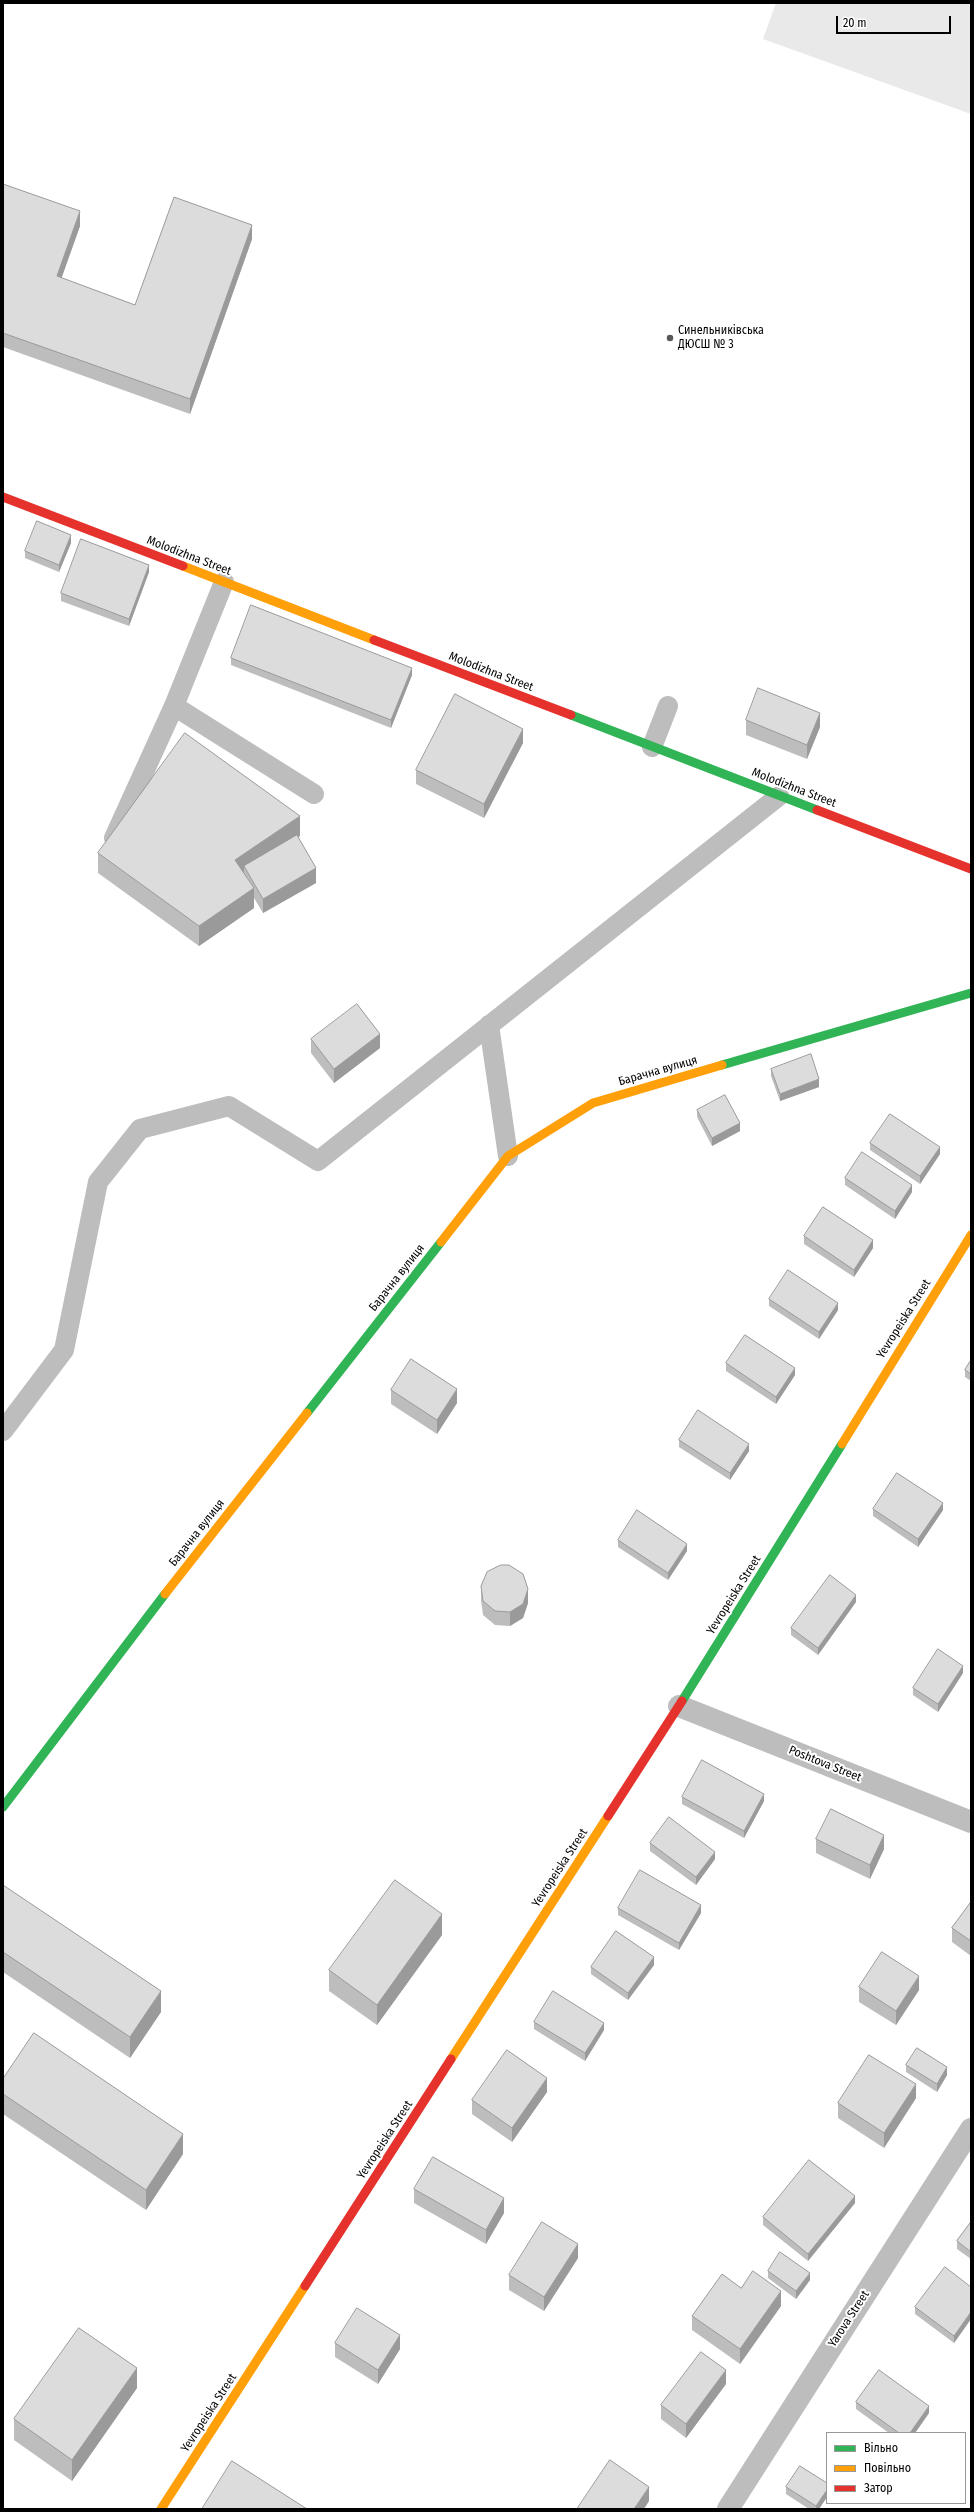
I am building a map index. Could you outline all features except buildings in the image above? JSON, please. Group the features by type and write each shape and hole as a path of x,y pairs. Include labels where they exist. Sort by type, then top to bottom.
{"street":[{"name":"Molodizhna Street","path":"4,500 224,582 971,869"},
{"name":"Барачна вулиця","path":"3,1807 143,1622 508,1156 593,1103 971,993"},
{"name":"Yevropeiska Street","path":"161,2509 679,1706 971,1234"},
{"name":"Poshtova Street","path":"679,1706 971,1822"},
{"name":"Yarova Street","path":"728,2509 971,2130"}],"lane":[{"path":"114,838 174,706 224,582"},
{"path":"174,706 314,794"},
{"path":"652,746 668,706"},
{"path":"3,1431 64,1350 98,1182 140,1129 229,1106 318,1161 779,796"},
{"path":"489,1025 508,1156"}],"shaded area":[{"path":"776,3 971,3 971,114 763,39"}],"traffic: fast":[{"path":"571,715 817,810"},
{"path":"722,1065 971,993"},
{"path":"307,1413 441,1242"},
{"path":"682,1701 842,1444"},
{"path":"3,1807 165,1594"}],"traffic: slow":[{"path":"183,566 374,640"},
{"path":"441,1242 508,1156 593,1103 722,1065"},
{"path":"842,1444 971,1235"},
{"path":"165,1594 307,1413"},
{"path":"451,2059 608,1816"},
{"path":"161,2509 305,2286"}],"traffic: jam":[{"path":"3,497 183,566"},
{"path":"374,640 571,715"},
{"path":"817,810 971,869"},
{"path":"608,1816 682,1701"},
{"path":"305,2286 451,2059"}],"place":[{"name":"Синельниківська ДЮСШ № 3","path":"670,338"}]}
